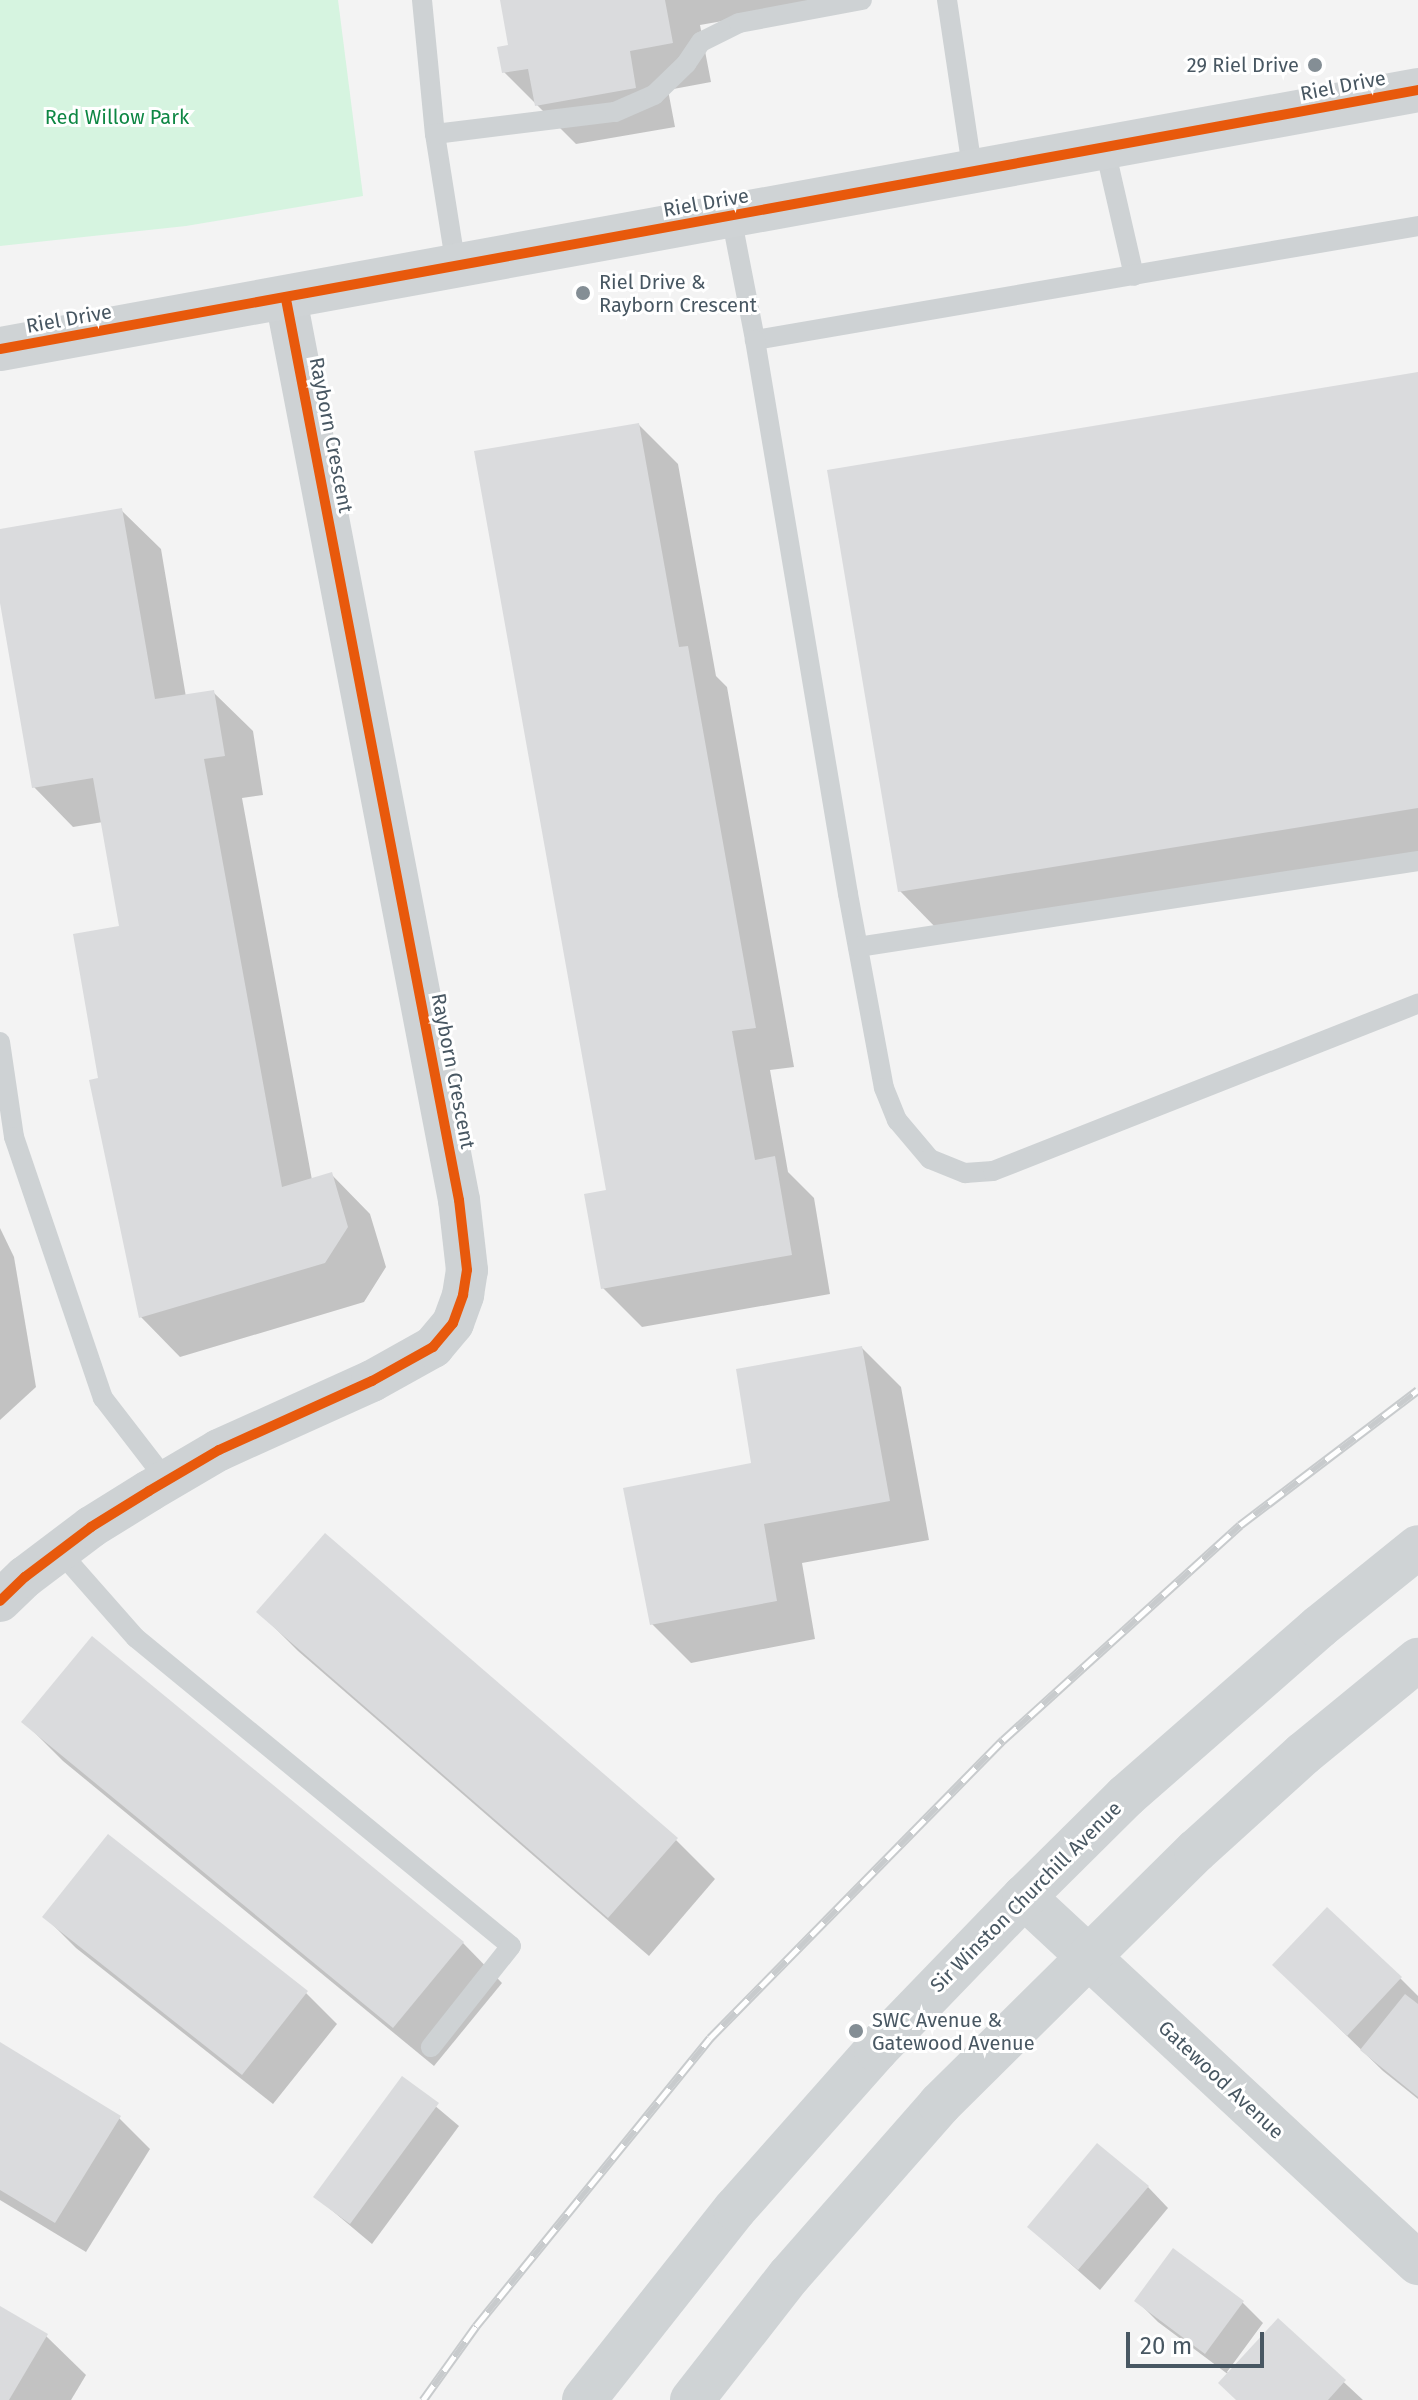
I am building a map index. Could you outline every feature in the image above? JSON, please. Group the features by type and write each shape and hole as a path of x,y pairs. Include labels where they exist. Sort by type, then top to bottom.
{"main road":[{"name":"Riel Drive","path":"0,349 1418,90"},
{"name":"Sir Winston Churchill Avenue","path":"584,2400 735,2209 876,2050 1024,1897 1126,1796 1319,1627 1418,1547"},
{"path":"692,2400 789,2276 940,2104 1088,1955 1303,1754 1418,1660"},
{"name":"Gatewood Avenue","path":"1024,1897 1418,2263"}],"street":[{"name":"Rayborn Crescent","path":"0,1601 25,1577 61,1553 91,1527 219,1450 372,1381 433,1347 453,1323 467,1270 459,1200 286,299"}],"lane":[{"path":"422,0 435,134 456,266"},
{"path":"435,134 615,112 654,95 686,64 701,42 739,23 862,0"},
{"path":"947,0 973,173"},
{"path":"1105,149 1134,276"},
{"path":"731,216 884,1088 897,1120 930,1159 965,1173 993,1171 1418,1004"},
{"path":"755,340 1418,226"},
{"path":"858,947 1418,861"},
{"path":"0,1042 14,1137 103,1398 167,1481"},
{"path":"61,1553 136,1638 511,1946 431,2047"}],"green space":[{"name":"Red Willow Park","path":"0,0 338,0 363,196 186,226 0,246"}],"building":[{"path":"500,0 665,0 673,43 630,51 636,88 535,106 528,69 502,73 497,47 508,45"},
{"path":"1418,372 1418,808 898,892 827,470"},
{"path":"639,423 679,647 688,646 756,1028 732,1031 755,1160 775,1156 792,1255 601,1289 584,1194 606,1190 474,451"},
{"path":"122,508 155,699 214,690 225,756 204,759 282,1187 332,1172 348,1227 325,1263 139,1318 89,1080 98,1078 73,934 119,926 93,778 32,788 0,603 0,529"},
{"path":"862,1346 890,1501 764,1524 777,1601 650,1625 623,1488 751,1463 736,1369"},
{"path":"325,1533 678,1838 608,1918 256,1612"},
{"path":"92,1636 464,1942 393,2028 21,1722"},
{"path":"108,1834 308,1991 242,2075 42,1917"},
{"path":"1327,1907 1402,1977 1347,2036 1272,1965"},
{"path":"1405,1994 1418,2004 1418,2097 1360,2050"},
{"path":"0,2042 121,2116 55,2223 0,2190"},
{"path":"402,2076 439,2103 350,2224 313,2197"},
{"path":"1097,2143 1149,2186 1078,2270 1027,2227"},
{"path":"1173,2248 1244,2301 1205,2354 1134,2301"},
{"path":"0,2306 48,2334 9,2400 0,2400"},
{"path":"1278,2318 1346,2380 1328,2400 1236,2400 1218,2383"}],"railway":[{"path":"423,2400 476,2326 710,2038 1003,1740 1240,1525 1418,1390"}],"cycle path":[{"path":"0,349 1418,90"},
{"path":"0,1601 25,1577 91,1527 149,1491 219,1450 372,1381 433,1347 453,1323 463,1295 467,1270 459,1200 286,299"}],"place":[{"name":"29 Riel Drive","path":"1315,65"},
{"name":"Riel Drive & Rayborn Crescent","path":"583,293"},
{"name":"SWC Avenue & Gatewood Avenue","path":"856,2031"}]}
